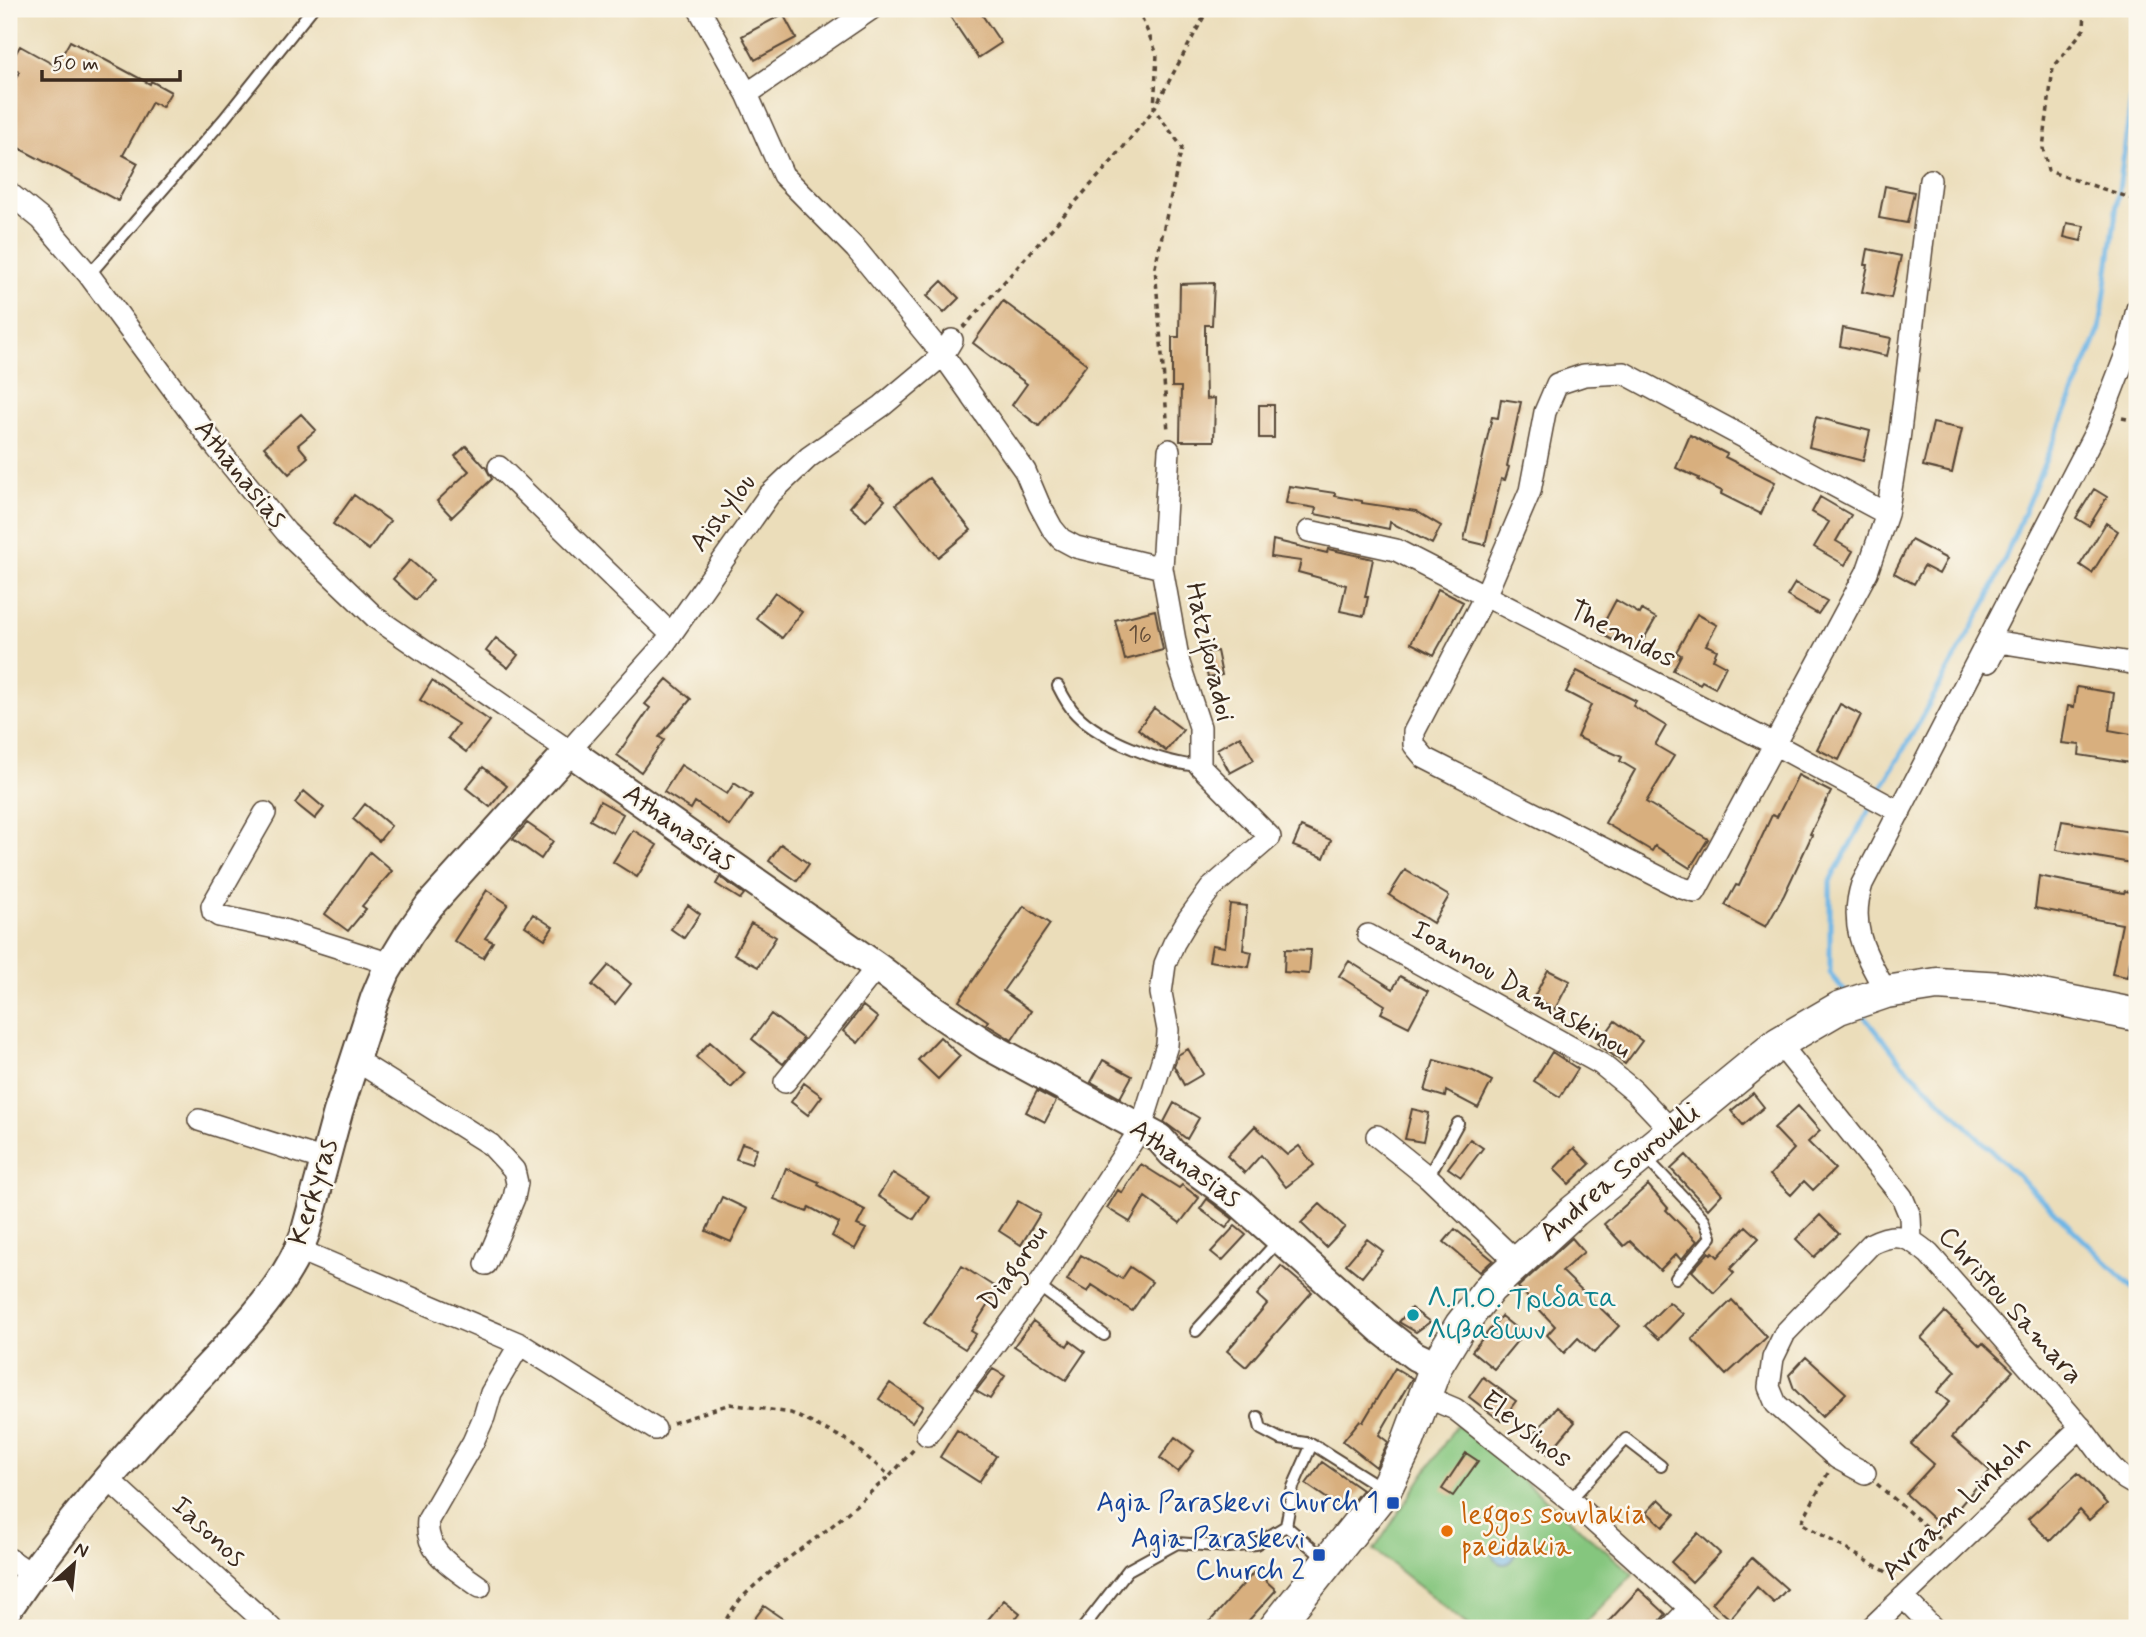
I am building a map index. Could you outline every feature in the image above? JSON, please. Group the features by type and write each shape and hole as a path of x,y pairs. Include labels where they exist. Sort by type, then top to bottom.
{"main road":[{"name":"Andrea Souroukli","path":"1275,1628 1385,1490 1405,1449 1436,1366 1474,1306 1532,1247 1779,1043 1864,999 1937,984 1979,985 2137,1015"}],"street":[{"path":"699,9 747,94 783,175 947,348 1025,471 1044,515 1062,539 1076,547 1162,568"},
{"path":"747,94 871,9"},
{"path":"1887,514 1623,373 1584,375 1557,384 1545,412 1530,491 1485,596 1415,732 1415,745 1425,758 1679,887 1695,892 1867,572 1887,514 1899,440 1930,180"},
{"name":"Athanasias","path":"9,193 41,219 89,275 217,448 286,532 376,618 877,967 934,1010 987,1045 1159,1138 1172,1153 1224,1190 1280,1238 1383,1331 1415,1356 1436,1366"},
{"path":"1864,999 1856,912 1862,884 1894,809 2096,429 2128,349 2137,309"},
{"name":"Aishylou","path":"569,751 662,648 769,495 809,457 882,406 947,348"},
{"name":"Hatziforadoi","path":"1141,1128 1167,1045 1168,1030 1161,993 1166,964 1174,943 1211,888 1270,837 1200,766 1200,727 1179,663 1162,568 1169,450"},
{"path":"499,467 671,634"},
{"name":"Themidos","path":"1309,531 1396,550 1774,744 1894,809"},
{"path":"1939,756 1999,642 2137,664"},
{"name":"Kerkyras","path":"9,1607 20,1566 107,1478 253,1316 278,1284 299,1250 354,1059 375,998 391,964 429,906 569,751"},
{"path":"265,813 212,906 213,912 219,916 300,935 391,964"},
{"name":"Ioannou Damaskinou","path":"1368,935 1601,1064 1634,1091 1671,1130"},
{"path":"785,1082 877,967"},
{"path":"1779,1043 1902,1197 1910,1216 1911,1239"},
{"path":"354,1059 491,1145 514,1170 517,1183 514,1198 486,1264"},
{"path":"199,1120 325,1160"},
{"name":"Diagorou","path":"927,1435 1038,1286 1141,1128"},
{"path":"1377,1136 1428,1177 1517,1262"},
{"name":"Christou Samara","path":"1865,1473 1837,1458 1776,1404 1769,1387 1773,1358 1785,1333 1871,1244 1885,1237 1911,1239 1929,1254 2081,1427 2114,1469 2129,1482 2137,1485"},
{"path":"299,1250 520,1344 655,1429"},
{"path":"480,1587 442,1559 432,1548 428,1520 468,1451 484,1417 491,1393 520,1344"},
{"name":"Eleysinos","path":"1424,1400 1437,1401 1455,1409 1570,1500 1712,1628"},
{"name":"Avraam Linkoln","path":"1871,1628 2081,1427"},
{"name":"Iasonos","path":"107,1478 271,1628"},
{"path":"1909,1592 1933,1628"},
{"path":"1671,1628 1690,1608"}],"lane":[{"path":"89,275 224,120 312,9"},
{"path":"1058,686 1076,713 1105,734 1170,761 1200,766"},
{"path":"1428,1177 1458,1123"},
{"path":"1642,1154 1704,1219 1711,1237 1676,1278"},
{"path":"1196,1331 1280,1238"},
{"path":"1038,1286 1104,1335"},
{"path":"1258,1417 1261,1429 1280,1439 1312,1444 1385,1490"},
{"path":"1570,1500 1626,1439 1661,1466"},
{"path":"1083,1628 1128,1570 1177,1543 1229,1547 1256,1544 1286,1525 1293,1487 1312,1444"},
{"path":"1286,1525 1328,1562"}],"path":[{"path":"1138,9 1157,54 1154,109 1182,147 1155,267 1169,450"},
{"path":"947,348 1113,160 1154,109 1208,9"},
{"path":"2085,9 2084,29 2053,68 2043,148 2048,171 2137,200"},
{"path":"655,1429 730,1404 791,1413 845,1439 890,1476"},
{"path":"723,1628 724,1621 748,1591 890,1476 927,1435"},
{"path":"1837,1458 1801,1523 1909,1592"},
{"path":"1865,1473 1952,1550"}],"green space":[{"path":"1457,1424 1633,1574 1580,1628 1471,1628 1374,1550"}],"water":[{"path":"1504,1542 1514,1549 1515,1553 1508,1563 1504,1564 1494,1557 1493,1553 1500,1543"}],"building":[{"path":"945,9 978,9 1001,43 978,58"},
{"path":"783,14 796,38 755,60 742,36"},
{"path":"70,41 150,84 151,81 171,92 162,107 152,102 123,155 138,163 118,201 13,145 15,140 9,136 9,92 19,72 9,65 20,46 56,66"},
{"path":"1885,186 1914,192 1907,223 1879,218"},
{"path":"2067,223 2084,226 2081,241 2064,237"},
{"path":"1868,249 1901,256 1891,298 1862,292 1868,265 1865,265"},
{"path":"942,281 959,298 944,313 927,296"},
{"path":"1214,283 1212,325 1205,325 1205,352 1206,399 1215,398 1214,441 1180,441 1181,387 1172,387 1172,337 1179,337 1180,284"},
{"path":"1003,301 1087,364 1039,426 1012,405 1027,384 973,343"},
{"path":"1843,328 1891,338 1887,356 1840,346"},
{"path":"1501,399 1521,402 1507,466 1509,467 1505,480 1501,479 1485,545 1464,540 1492,417 1498,418"},
{"path":"1259,405 1274,405 1274,438 1259,438"},
{"path":"301,414 316,430 298,445 308,457 289,474 264,447"},
{"path":"1816,417 1870,431 1863,461 1809,447"},
{"path":"1933,423 1962,429 1952,473 1923,466"},
{"path":"1690,435 1727,454 1725,457 1775,482 1761,514 1721,494 1722,491 1698,480 1699,478 1676,468"},
{"path":"466,446 492,479 452,517 437,501 469,471 455,456"},
{"path":"929,478 971,530 938,557 896,504"},
{"path":"869,485 885,500 866,521 850,507"},
{"path":"1289,486 1335,493 1335,496 1362,503 1416,511 1441,526 1432,544 1390,522 1389,529 1315,514 1316,508 1286,503"},
{"path":"2094,489 2107,497 2089,526 2076,518"},
{"path":"354,495 390,521 369,550 333,524"},
{"path":"1820,497 1851,515 1836,541 1853,551 1845,565 1814,547 1829,522 1812,512"},
{"path":"2106,523 2118,531 2092,573 2080,565"},
{"path":"1273,540 1327,553 1328,549 1373,559 1364,616 1340,611 1346,585 1298,572 1301,561 1271,557"},
{"path":"1911,540 1947,559 1939,574 1924,566 1914,584 1894,573"},
{"path":"410,560 433,580 416,600 393,579"},
{"path":"1795,583 1827,601 1818,614 1787,596"},
{"path":"1438,589 1463,602 1434,655 1411,643"},
{"path":"775,592 802,612 782,638 756,618"},
{"path":"1616,600 1640,614 1642,610 1656,618 1638,649 1615,636 1613,640 1599,632"},
{"path":"1155,610 1163,650 1125,660 1115,620"},
{"path":"1697,614 1717,625 1706,645 1717,650 1713,659 1726,666 1715,688 1702,681 1700,684 1673,670 1681,655 1676,652"},
{"path":"496,638 518,655 508,668 486,651"},
{"path":"1217,651 1222,675 1208,678 1203,653"},
{"path":"1577,671 1636,701 1633,706 1666,726 1655,745 1674,756 1646,802 1708,839 1690,868 1655,846 1652,851 1605,823 1635,770 1620,761 1622,757 1577,737 1591,705 1566,692"},
{"path":"667,679 691,699 659,737 664,740 641,772 617,755 650,708 645,704"},
{"path":"432,681 490,721 466,752 448,738 458,724 420,700"},
{"path":"2077,687 2114,693 2109,730 2137,735 2137,764 2079,755 2080,745 2062,743 2068,706 2074,707"},
{"path":"1840,704 1861,715 1839,760 1817,749"},
{"path":"1154,708 1183,730 1166,751 1138,729"},
{"path":"1240,736 1254,760 1230,773 1217,749"},
{"path":"681,765 727,794 734,783 752,795 730,826 695,802 691,809 664,792"},
{"path":"483,767 507,786 490,807 466,788"},
{"path":"1798,775 1831,792 1784,895 1766,927 1725,905 1736,885 1739,886 1772,815 1777,817"},
{"path":"304,791 324,808 315,819 295,803"},
{"path":"600,801 623,814 613,833 590,820"},
{"path":"365,804 391,826 379,841 353,819"},
{"path":"2062,821 2137,833 2137,864 2056,850"},
{"path":"527,823 553,841 541,859 513,839"},
{"path":"1301,827 1331,840 1324,858 1293,846"},
{"path":"633,830 657,845 637,877 613,862"},
{"path":"781,844 809,864 797,881 769,861"},
{"path":"370,852 392,871 362,906 366,909 348,931 325,914"},
{"path":"1405,870 1449,896 1433,923 1389,895"},
{"path":"2039,876 2124,893 2137,893 2137,924 2127,977 2112,974 2122,924 2035,908"},
{"path":"720,877 744,894 740,899 716,884"},
{"path":"487,890 508,904 485,938 493,942 483,958 454,941"},
{"path":"1230,904 1247,906 1243,950 1252,952 1249,967 1209,961 1212,945 1225,947"},
{"path":"688,905 700,914 684,938 671,929"},
{"path":"1024,906 1050,924 1003,991 1031,1011 1012,1040 986,1024 988,1021 959,1001"},
{"path":"533,914 553,927 545,939 525,926"},
{"path":"751,923 776,937 758,967 734,954"},
{"path":"1285,949 1311,950 1309,974 1284,972"},
{"path":"1349,961 1393,989 1400,976 1428,991 1409,1027 1381,1013 1385,1005 1339,976"},
{"path":"609,965 631,984 615,1004 592,985"},
{"path":"1548,970 1570,981 1555,1009 1534,997"},
{"path":"863,1006 878,1018 858,1043 843,1031"},
{"path":"771,1014 803,1039 783,1064 752,1039"},
{"path":"1615,1021 1642,1041 1625,1064 1598,1044"},
{"path":"940,1037 960,1056 938,1079 918,1060"},
{"path":"710,1042 745,1073 731,1088 696,1057"},
{"path":"1188,1049 1203,1074 1184,1085 1174,1066 1178,1055"},
{"path":"1552,1052 1578,1069 1560,1097 1534,1081"},
{"path":"1103,1060 1132,1076 1120,1098 1091,1082"},
{"path":"1434,1060 1473,1071 1492,1081 1478,1108 1446,1091 1445,1097 1425,1091"},
{"path":"804,1083 822,1096 808,1115 791,1102"},
{"path":"1037,1091 1056,1101 1045,1122 1026,1112"},
{"path":"1753,1093 1764,1107 1743,1125 1731,1111"},
{"path":"1174,1103 1199,1118 1187,1139 1164,1122"},
{"path":"1798,1106 1820,1131 1808,1142 1835,1169 1813,1190 1804,1181 1791,1195 1770,1175 1794,1149 1774,1128"},
{"path":"1412,1109 1429,1113 1423,1142 1405,1139"},
{"path":"1255,1126 1287,1155 1299,1146 1314,1165 1286,1187 1261,1155 1245,1173 1227,1156"},
{"path":"1470,1139 1483,1148 1461,1177 1448,1168"},
{"path":"742,1143 757,1148 751,1164 736,1159"},
{"path":"1574,1148 1590,1164 1569,1184 1554,1169"},
{"path":"1686,1155 1722,1194 1708,1209 1671,1169"},
{"path":"1141,1164 1179,1188 1182,1185 1199,1198 1180,1223 1145,1197 1130,1222 1107,1208 1118,1190 1122,1193"},
{"path":"786,1168 819,1182 818,1185 865,1210 857,1225 866,1229 855,1249 832,1236 839,1223 809,1207 807,1212 774,1199"},
{"path":"893,1173 929,1196 914,1219 878,1196"},
{"path":"1648,1185 1668,1208 1666,1210 1697,1241 1681,1260 1676,1254 1660,1270 1630,1241 1624,1246 1604,1224"},
{"path":"722,1197 747,1209 731,1242 706,1231"},
{"path":"1207,1199 1233,1219 1226,1228 1200,1209"},
{"path":"1018,1201 1040,1214 1021,1245 999,1231"},
{"path":"1320,1204 1345,1227 1326,1247 1301,1223"},
{"path":"1820,1215 1839,1234 1814,1257 1796,1239"},
{"path":"1235,1226 1246,1235 1222,1261 1211,1252"},
{"path":"1746,1226 1759,1238 1730,1269 1734,1273 1714,1293 1692,1271 1709,1252 1718,1257"},
{"path":"1455,1229 1493,1260 1480,1272 1444,1242"},
{"path":"1572,1238 1584,1252 1562,1271 1619,1326 1594,1353 1578,1338 1564,1353 1547,1335 1555,1326 1518,1287"},
{"path":"1367,1239 1383,1251 1362,1277 1346,1264"},
{"path":"1081,1255 1122,1279 1130,1267 1152,1282 1132,1311 1092,1285 1088,1292 1067,1280"},
{"path":"962,1266 998,1289 971,1331 976,1334 965,1349 924,1323"},
{"path":"1281,1266 1312,1292 1246,1367 1227,1351 1267,1304 1257,1295"},
{"path":"1732,1300 1767,1337 1726,1375 1692,1339"},
{"path":"1669,1302 1683,1314 1659,1339 1645,1326"},
{"name":"Λ.Π.Ο. Τριδατα Λιβαδιων","path":"1411,1308 1430,1322 1416,1332 1399,1322"},
{"path":"1945,1312 1980,1346 1983,1343 2013,1371 1952,1437 1990,1471 1942,1527 1906,1494 1934,1464 1911,1444 1949,1402 1937,1392 1956,1371 1921,1338"},
{"path":"1501,1316 1523,1334 1494,1369 1472,1351"},
{"path":"1033,1321 1067,1346 1070,1341 1085,1352 1066,1380 1014,1346"},
{"path":"1806,1357 1846,1393 1822,1417 1794,1389 1789,1375"},
{"path":"1395,1368 1412,1378 1379,1435 1388,1442 1376,1467 1343,1441 1360,1420 1363,1422"},
{"path":"993,1369 1005,1376 990,1399 976,1391"},
{"path":"1483,1377 1516,1401 1501,1421 1469,1397"},
{"path":"890,1383 923,1406 912,1422 879,1399"},
{"path":"1557,1407 1575,1422 1548,1454 1530,1438"},
{"path":"957,1430 996,1456 979,1482 940,1457"},
{"path":"1175,1437 1194,1451 1178,1472 1160,1458"},
{"path":"1466,1453 1478,1461 1453,1496 1442,1489"},
{"path":"1322,1462 1362,1490 1345,1511 1306,1484"},
{"path":"2078,1473 2107,1504 2089,1520 2080,1510 2050,1541 2028,1519"},
{"path":"1659,1499 1675,1514 1663,1527 1647,1512"},
{"path":"1698,1533 1720,1553 1692,1582 1671,1562"},
{"path":"1752,1558 1787,1589 1774,1603 1757,1587 1730,1619 1712,1603"},
{"path":"1255,1571 1276,1590 1242,1628 1204,1628"},
{"path":"1639,1589 1666,1614 1654,1628 1617,1628 1609,1621"},
{"path":"1004,1600 1020,1613 1008,1628 981,1628"},
{"path":"764,1606 796,1628 748,1628"}],"waterway":[{"path":"1878,795 1988,599 2100,329 2137,57"},
{"path":"1846,993 1830,973 1830,881 1873,803"},
{"path":"1861,1012 1903,1064 2137,1292"}],"place":[{"name":"Λ.Π.Ο. Τριδατα Λιβαδιων","path":"1413,1315"},
{"name":"Agia Paraskevi Church 1","path":"1393,1503"},
{"name":"leggos souvlakia paeidakia","path":"1447,1531"},
{"name":"Agia Paraskevi Church 2","path":"1319,1555"}]}
